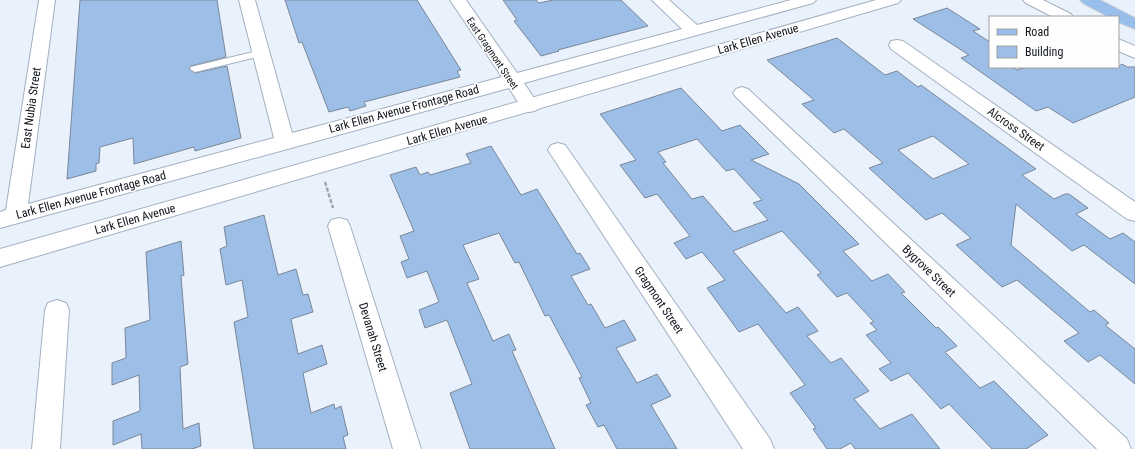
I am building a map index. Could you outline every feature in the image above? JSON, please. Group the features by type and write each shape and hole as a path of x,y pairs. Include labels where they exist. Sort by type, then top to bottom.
{"main road":[{"path":"1088,0 1135,24"}],"street":[{"name":"East Nubia Street","path":"8,218 47,0"},
{"path":"247,0 285,142"},
{"name":"East Gragmont Street","path":"458,0 530,106"},
{"path":"660,0 694,31"},
{"name":"Lark Ellen Avenue Frontage Road","path":"8,218 808,0"},
{"name":"Lark Ellen Avenue","path":"0,258 893,0"},
{"path":"1031,0 1063,16"},
{"name":"Alcross Street","path":"897,45 1135,213"},
{"path":"1119,45 1135,53"},
{"name":"Bygrove Street","path":"742,93 1116,449"},
{"name":"Gragmont Street","path":"558,150 760,449"},
{"name":"Devanah Street","path":"339,226 407,449"},
{"path":"46,449 57,310"}],"lane":[{"path":"195,69 261,53"}],"path":[{"path":"320,166 339,226"}],"building":[{"path":"80,0 217,0 226,57 191,66 189,69 195,73 227,66 241,138 195,151 194,147 134,164 133,138 100,147 99,163 96,164 96,171 67,179"},
{"path":"285,0 417,0 461,70 457,71 460,77 364,102 366,106 350,111 348,107 329,112 302,42 299,43"},
{"path":"503,0 536,0 539,3 553,0 621,0 648,26 541,56 514,21 517,20"},
{"path":"947,8 980,29 973,31 989,41 989,68 1014,68 1017,70 1023,68 1119,68 1122,64 1127,67 1135,67 1135,97 1073,123 1048,107 1036,111 961,58 969,55 913,19"},
{"path":"837,38 885,75 897,71 918,87 921,85 1036,169 1022,175 1054,199 1065,194 1069,194 1088,208 1076,214 1110,239 1123,233 1135,242 1135,284 1084,245 1072,251 1016,204 1011,245 1090,312 1094,310 1109,323 1105,325 1135,349 1135,384 1100,355 1088,362 1064,341 1079,333 1017,280 1002,287 956,245 971,238 942,213 926,220 869,168 883,163 844,129 834,133 802,104 814,100 767,60","holes":["933,136 969,164 933,179 898,150"]},
{"path":"681,88 722,131 740,125 769,154 751,160 799,184 859,244 843,251 872,281 888,274 905,292 901,293 936,328 938,327 957,346 945,352 980,388 994,381 1048,435 1026,449 992,449 949,404 941,409 908,373 891,381 879,369 891,363 866,335 877,330 870,323 874,322 847,293 837,297 817,275 821,273 782,231 733,251 786,313 798,307 818,331 807,336 831,363 841,358 869,391 854,399 880,429 912,414 940,449 855,449 851,443 840,449 827,449 813,429 816,428 790,393 805,385 758,324 739,332 707,288 725,280 702,252 686,259 674,243 690,236 657,194 645,198 620,165 636,160 600,114","holes":["697,139 726,171 734,169 762,200 753,203 768,220 734,232 703,196 692,199 663,163 666,162 658,152"]},
{"path":"491,146 521,195 537,189 577,254 580,253 590,269 571,276 588,305 591,304 605,328 624,320 636,340 616,348 637,383 657,374 671,396 651,405 677,449 617,449 604,425 598,427 586,405 591,403 579,378 582,377 549,315 545,316 519,262 515,263 499,233 463,245 479,279 467,283 493,341 509,334 516,350 512,351 555,449 470,449 450,393 472,384 447,320 425,328 419,310 439,302 427,271 407,278 401,262 409,259 400,236 414,231 390,175 416,167 420,175 428,172 430,175 471,163 466,154"},
{"path":"264,215 278,275 296,269 303,295 308,294 313,312 291,319 298,354 322,345 327,364 303,373 311,413 334,404 335,409 341,406 348,435 343,437 346,449 254,449 234,322 248,317 242,280 226,285 220,249 227,246 224,227"},
{"path":"181,241 184,275 181,276 188,364 180,367 183,429 199,423 201,446 192,449 142,449 141,434 113,445 113,421 140,411 139,375 112,385 112,363 126,358 125,328 150,320 146,252"}]}
